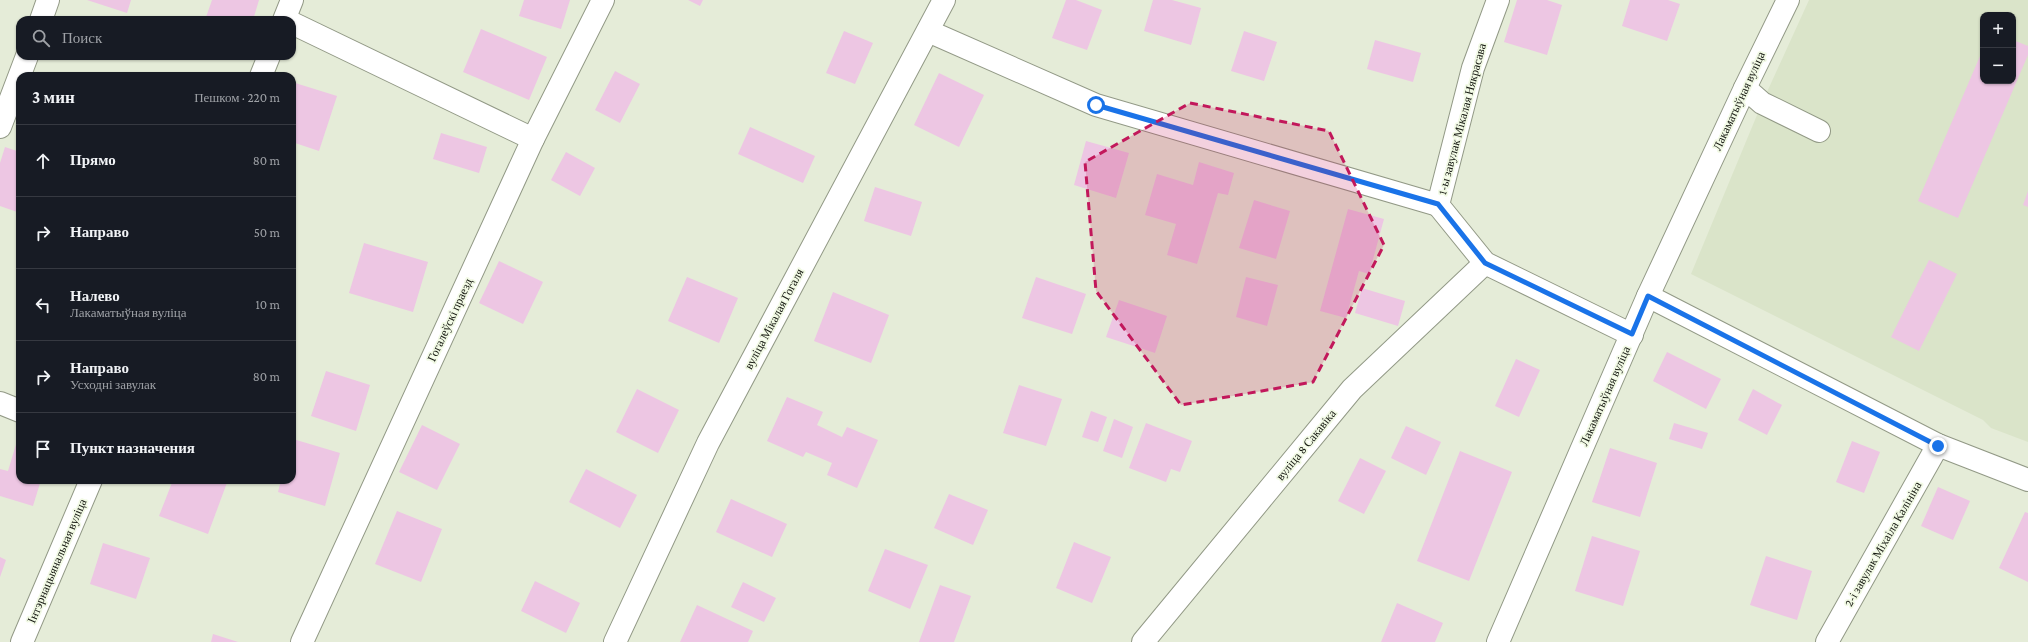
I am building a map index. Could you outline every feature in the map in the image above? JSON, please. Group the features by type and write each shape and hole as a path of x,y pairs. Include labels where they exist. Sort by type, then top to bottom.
{"street":[{"path":"42,16 48,0"},
{"name":"Гогалеўскі праезд","path":"302,642 532,139 603,0"},
{"name":"вуліца Мікалая Гогаля","path":"615,642 708,442 944,0"},
{"name":"1-ы завулак Мікалая Някрасава","path":"928,32 1096,105 1438,204 1473,68 1498,0"},
{"name":"Лакаматыўная вуліца","path":"1498,642 1648,296 1744,88 1788,0"},
{"path":"296,20 532,139"},
{"path":"21,72 25,60"},
{"path":"262,72 267,60"},
{"path":"0,127 16,85"},
{"path":"1744,88 1762,103 1819,131"},
{"path":"1438,204 1485,263 1632,334"},
{"name":"вуліца 8 Сакавіка","path":"1143,642 1352,389 1485,263"},
{"path":"1648,296 1938,446 2028,480"},
{"path":"0,403 16,409"},
{"name":"2-і завулак Міхаіла Калініна","path":"1827,642 1938,446"},
{"name":"Інтэрнацыянальная вуліца","path":"22,642 89,484"}],"highlighted area":[{"path":"1190,103 1329,131 1384,245 1313,382 1181,405 1096,291 1085,162"}],"shaded area":[{"path":"1809,0 2028,0 2028,442 1991,428 1983,420 1691,274 1762,103"}],"building":[{"path":"87,0 131,0 127,13"},
{"path":"212,0 259,0 254,16 206,16"},
{"path":"524,0 570,0 561,29 519,16"},
{"path":"688,0 703,0 700,6"},
{"path":"1066,0 1076,0 1102,10 1087,50 1052,38"},
{"path":"1153,0 1172,0 1201,8 1191,45 1144,31"},
{"path":"1517,0 1547,0 1562,5 1547,55 1504,42"},
{"path":"1630,0 1668,0 1680,4 1667,41 1622,26"},
{"path":"481,29 547,57 529,100 463,72"},
{"path":"844,31 873,43 855,84 826,73"},
{"path":"1244,31 1277,42 1264,81 1231,71"},
{"path":"1375,40 1421,53 1413,82 1367,69"},
{"path":"2016,41 2028,46 2028,55 2016,83"},
{"path":"1980,56 1980,84 2016,84 1958,218 1918,201"},
{"path":"615,71 640,84 620,123 595,110"},
{"path":"939,73 984,95 959,147 914,125"},
{"path":"296,83 337,96 319,151 296,143"},
{"path":"750,127 815,156 803,183 738,154"},
{"path":"441,133 487,147 479,173 433,159"},
{"path":"1086,141 1129,153 1116,198 1074,185"},
{"path":"5,147 16,151 16,212 0,206 0,163"},
{"path":"566,152 595,168 580,196 551,180"},
{"path":"1199,162 1234,173 1228,195 1218,193 1197,264 1167,255 1176,224 1145,215 1157,174 1193,185"},
{"path":"875,187 922,202 911,236 864,221"},
{"path":"2028,191 2028,207 2023,205"},
{"path":"1254,200 1290,211 1276,259 1239,248"},
{"path":"1348,209 1384,219 1369,274 1359,271 1346,318 1320,311"},
{"path":"364,243 428,262 413,312 349,293"},
{"path":"1929,260 1957,274 1919,351 1891,337"},
{"path":"499,261 543,282 523,324 479,303"},
{"path":"687,277 738,298 719,343 668,321"},
{"path":"1036,277 1086,294 1072,334 1022,318"},
{"path":"1246,277 1278,285 1267,326 1236,317"},
{"path":"1362,288 1405,301 1398,326 1355,313"},
{"path":"833,292 889,315 871,363 814,341"},
{"path":"1119,300 1167,316 1155,353 1106,337"},
{"path":"1667,352 1721,379 1706,409 1653,381"},
{"path":"1516,359 1540,370 1519,417 1495,406"},
{"path":"326,371 370,385 356,431 311,416"},
{"path":"1019,385 1062,399 1046,446 1003,433"},
{"path":"637,389 679,410 658,453 616,432"},
{"path":"1753,389 1782,405 1767,435 1738,420"},
{"path":"787,397 823,412 817,425 842,437 847,427 878,440 857,488 827,475 832,463 806,452 803,457 767,441"},
{"path":"1091,411 1107,417 1098,442 1082,437"},
{"path":"1114,419 1133,427 1122,458 1103,451"},
{"path":"1146,423 1192,441 1180,472 1171,469 1166,482 1129,468"},
{"path":"1674,423 1708,433 1702,449 1669,439"},
{"path":"422,425 460,444 437,490 399,472"},
{"path":"1406,426 1441,442 1426,475 1391,458"},
{"path":"296,440 340,453 325,506 278,492 280,484 296,484"},
{"path":"1852,441 1880,452 1864,493 1836,482"},
{"path":"16,444 16,484 40,484 33,506 0,496 0,469 8,471"},
{"path":"1610,448 1657,463 1640,517 1592,502"},
{"path":"1460,451 1512,472 1469,581 1417,561"},
{"path":"1360,458 1386,471 1364,514 1338,501"},
{"path":"586,469 637,495 620,528 569,502"},
{"path":"171,484 227,484 208,534 159,516"},
{"path":"1938,487 1970,501 1953,540 1921,526"},
{"path":"949,494 988,510 973,545 934,528"},
{"path":"731,499 787,524 772,557 716,532"},
{"path":"397,511 442,529 421,582 375,564"},
{"path":"2025,512 2028,513 2028,582 1999,568"},
{"path":"1592,536 1640,551 1623,606 1575,591"},
{"path":"1074,542 1111,557 1092,603 1056,588"},
{"path":"103,543 150,558 136,599 90,584"},
{"path":"885,549 928,565 910,609 868,591"},
{"path":"1766,556 1812,571 1797,620 1750,605"},
{"path":"0,557 6,560 0,577"},
{"path":"535,581 580,603 566,633 521,611"},
{"path":"743,582 776,598 764,622 731,607"},
{"path":"940,585 971,596 954,642 919,642"},
{"path":"1397,603 1443,623 1435,642 1381,642"},
{"path":"697,605 753,631 748,642 680,642"},
{"path":"213,634 238,642 211,642"}],"route":[{"path":"1096,105 1438,204 1485,263 1632,334 1648,296 1938,446"}]}
